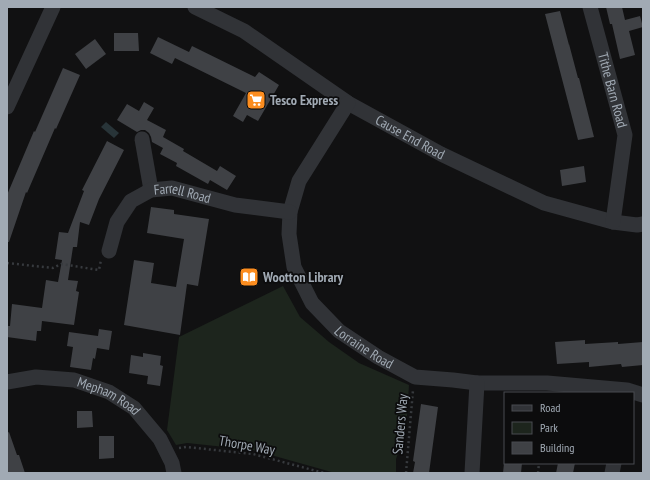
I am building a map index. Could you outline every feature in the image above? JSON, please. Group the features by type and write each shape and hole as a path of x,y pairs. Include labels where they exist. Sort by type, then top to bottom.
{"street":[{"path":"7,107 53,7"},
{"name":"Cause End Road","path":"195,7 244,31 348,103 441,154 544,203 613,222 637,225 643,224"},
{"name":"Tithe Barn Road","path":"590,7 625,135 613,222"},
{"name":"Lorraine Road","path":"348,103 299,181 290,212 290,234 294,267 312,303 339,331 378,357 415,377 477,383 547,383 627,392"},
{"path":"142,139 151,190"},
{"name":"Farrell Road","path":"109,251 117,222 131,201 151,190 172,188 235,205 290,212"},
{"name":"Mepham Road","path":"7,382 36,377 74,380 109,392 134,408 160,439 172,463 174,473"},
{"path":"472,473 477,383"}],"path":[{"path":"7,263 53,268 61,264 99,270 102,250 109,251"},
{"name":"Sanders Way","path":"406,473 415,377"},
{"name":"Thorpe Way","path":"166,451 186,447 253,454 324,473"}],"green space":[{"path":"283,286 300,317 329,342 359,363 409,385 406,431 396,459 396,473 335,473 253,450 187,443 176,445 167,430 179,337"}],"shaded area":[{"path":"106,122 119,133 114,138 101,127"}],"building":[{"path":"606,7 622,7 625,20 640,16 643,27 629,31 635,55 620,59 612,24 610,24"},
{"path":"560,11 594,137 578,140 545,14"},
{"path":"114,33 138,33 139,51 114,51"},
{"path":"158,37 189,52 192,46 255,77 259,72 279,85 258,121 247,115 243,122 233,116 246,93 175,58 172,64 150,53"},
{"path":"95,39 106,54 86,69 75,54"},
{"path":"63,68 80,75 27,193 26,192 9,242 7,242 7,195"},
{"path":"144,102 154,108 147,120 166,130 163,137 217,171 220,166 236,176 227,190 210,180 208,184 176,166 177,163 160,154 163,148 152,142 149,133 145,130 137,132 117,120 127,104 139,111"},
{"path":"107,141 124,150 99,199 89,225 80,222 77,247 73,247 68,280 78,281 76,291 79,292 74,325 42,321 41,331 37,331 36,341 7,337 7,326 10,326 12,304 42,308 46,280 58,282 62,260 55,259 59,232 68,233 84,191 82,190"},
{"path":"584,166 586,182 562,186 560,170"},
{"path":"151,207 174,210 174,214 209,219 198,286 187,284 180,335 124,325 134,260 154,263 151,283 176,287 184,239 147,233"},
{"path":"99,329 112,331 109,350 97,348 95,359 93,358 91,370 70,367 73,347 67,346 69,332 98,336"},
{"path":"585,340 585,344 643,342 643,365 622,367 621,364 589,367 589,362 557,364 555,342"},
{"path":"143,353 161,356 160,365 163,366 160,386 147,384 148,376 129,373 131,355 143,357"},
{"path":"421,404 438,407 429,473 413,473 415,462 413,461"},
{"path":"77,411 92,411 93,427 77,428"},
{"path":"9,432 25,473 7,473 7,433"},
{"path":"99,436 114,436 114,458 99,459"},
{"path":"504,463 522,464 521,473 503,473"},
{"path":"558,464 575,464 573,473 556,473"}],"place":[{"name":"Tesco Express","path":"256,100"},
{"name":"Wootton Library","path":"249,277"}]}
